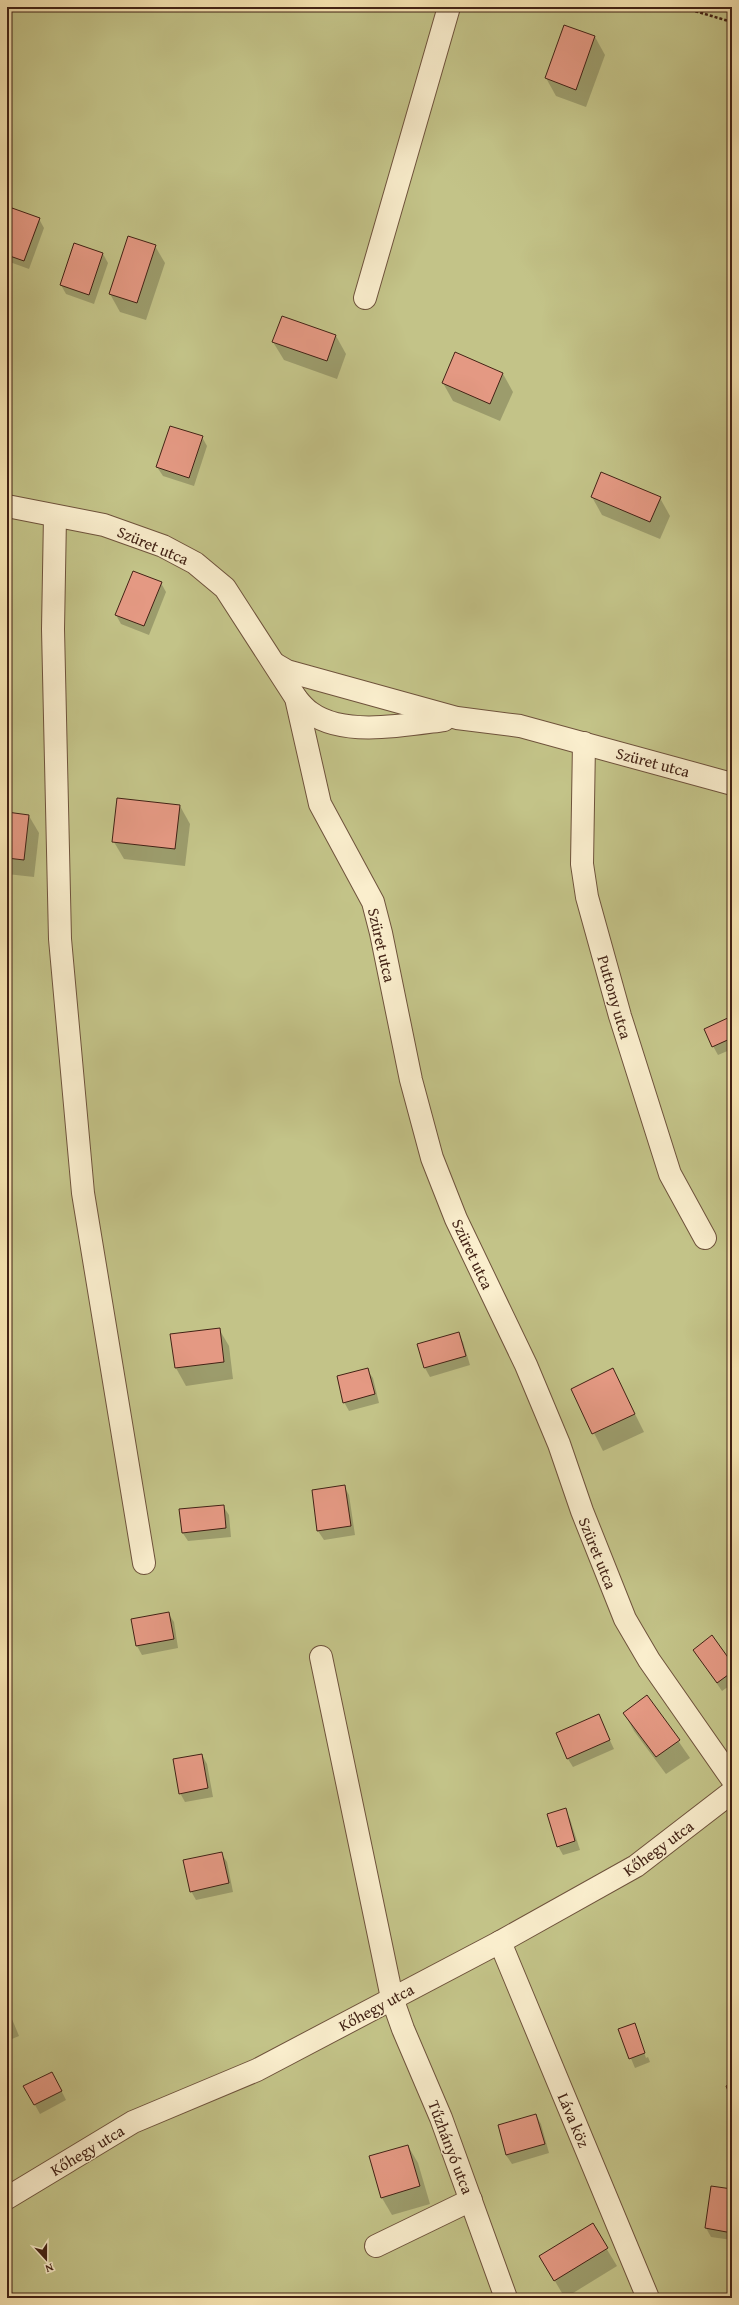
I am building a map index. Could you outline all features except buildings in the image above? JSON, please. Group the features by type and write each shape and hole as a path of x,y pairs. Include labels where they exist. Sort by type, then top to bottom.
{"street":[{"path":"365,298 449,7"},
{"name":"Szüret utca","path":"7,506 104,525 163,546 195,563 225,588 296,698 312,714 338,725 380,728 457,718"},
{"path":"55,516 53,629 60,939 83,1193 144,1563"},
{"name":"Szüret utca","path":"274,664 287,672 457,718 520,726 732,784"},
{"name":"Szüret utca","path":"296,698 320,804 373,902 426,1137 432,1158 456,1219 526,1365 559,1444 582,1511 625,1619 649,1660 732,1779"},
{"name":"Puttony utca","path":"584,743 582,864 587,897 620,1016 670,1174 705,1238"},
{"name":"Tűzhányó utca","path":"321,1657 392,1998 403,2030 441,2118 506,2298"},
{"name":"Kőhegy utca","path":"7,2198 133,2122 257,2070 500,1942 636,1866 732,1792"},
{"name":"Láva köz","path":"500,1942 648,2298"},
{"path":"376,2246 471,2200"}],"path":[{"path":"681,7 732,22"}],"green space":[{"path":"7,7 732,7 732,2298 7,2298"}]}
